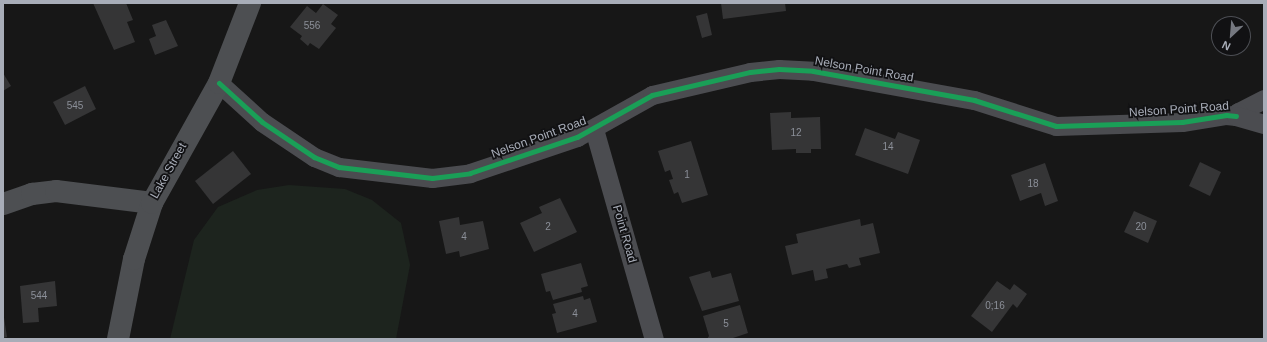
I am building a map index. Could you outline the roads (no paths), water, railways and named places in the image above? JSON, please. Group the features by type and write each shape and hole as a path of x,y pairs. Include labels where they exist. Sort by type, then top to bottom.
{"main road":[{"name":"Lake Street","path":"3,204 32,194 56,191 152,203 219,83 250,3"},
{"path":"118,339 134,259 152,203"}],"street":[{"name":"Nelson Point Road","path":"219,83 262,122 314,157 339,167 387,174 432,178 470,173 594,129 652,95 750,72 779,69 813,71 974,100 1056,126 1182,122 1236,116 1264,124"},
{"name":"Nelson Point Road","path":"1236,116 1238,112 1264,99"},
{"name":"Point Road","path":"594,129 654,339"}]}
